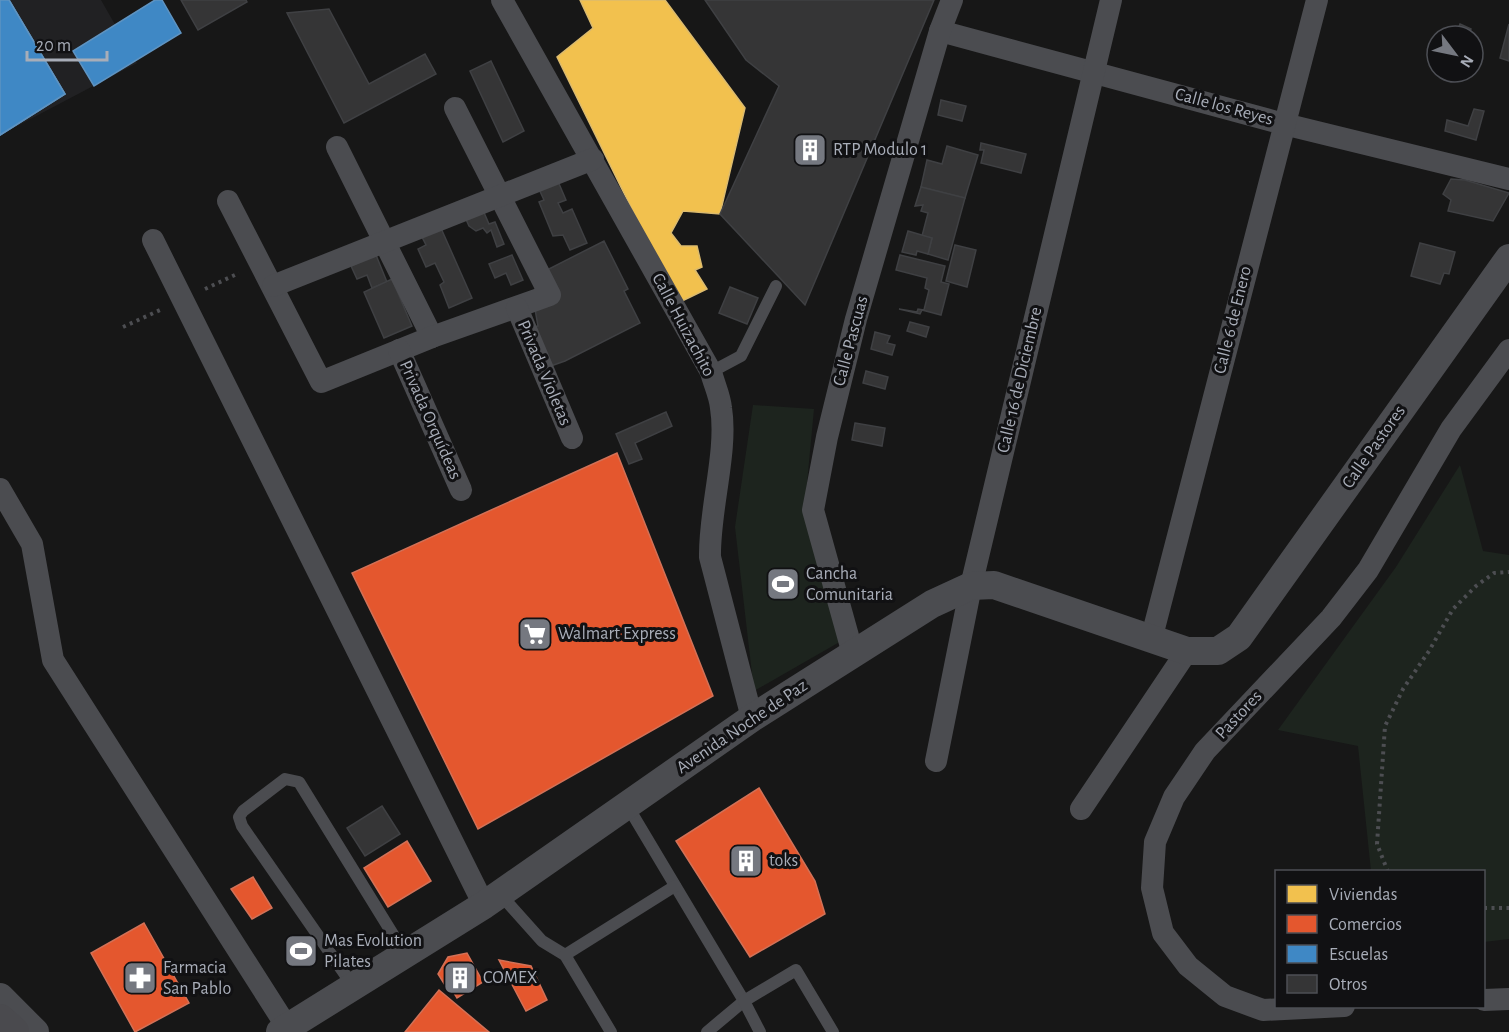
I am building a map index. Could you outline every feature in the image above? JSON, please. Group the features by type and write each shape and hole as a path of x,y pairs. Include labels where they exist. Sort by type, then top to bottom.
{"main road":[{"path":"0,1020 13,1032"}],"street":[{"name":"Calle Huizachito","path":"502,0 711,372 722,408 722,440 709,529 710,557 752,718"},
{"name":"Calle Pascuas","path":"853,654 813,510 827,437 856,319 939,31 952,0"},
{"name":"Calle 16 de Diciembre","path":"936,761 971,586 1111,0"},
{"name":"Calle 6 de Enero","path":"1151,640 1317,0"},
{"name":"Calle los Reyes","path":"939,31 1284,124 1509,179"},
{"path":"228,201 321,382 432,337 550,295 455,108"},
{"path":"337,147 432,337"},
{"path":"273,286 593,159"},
{"path":"153,240 492,899"},
{"name":"Calle Pastores","path":"1239,637 1509,258"},
{"name":"Privada Violetas","path":"517,308 572,438"},
{"name":"Privada Orquídeas","path":"399,350 461,490"},
{"name":"Pastores","path":"1304,1008 1263,1010 1225,996 1188,966 1163,933 1152,888 1155,842 1174,797 1205,752 1330,618 1368,570 1451,429 1509,350"},
{"path":"0,489 32,544 53,660 284,1030"},
{"name":"Avenida Noche de Paz","path":"284,1030 492,899 752,718 933,604 971,586 994,585 1187,651 1218,651 1239,637"},
{"path":"1081,809 1187,651"},
{"path":"0,997 35,1032"},
{"path":"1485,1000 1509,999"}],"lane":[{"path":"711,372 741,356 776,286"},
{"path":"353,986 242,826 239,817 243,811 285,779 298,782 405,954"},
{"path":"627,805 744,1001 760,1032"},
{"path":"565,955 675,886"},
{"path":"492,899 542,941 565,955 611,1032"},
{"path":"707,1032 744,1001 796,970 833,1032"}],"path":[{"path":"1387,870 1377,844 1385,726 1403,689 1429,651 1453,609 1476,586 1494,573 1509,572"},
{"path":"1485,908 1509,908"}],"shaded area":[{"path":"0,0 101,0 137,63 0,135"},
{"name":"Cancha Comunitaria","path":"753,405 814,409 804,515 843,640 754,691 735,527"},
{"path":"1460,465 1483,551 1509,555 1509,939 1485,942 1485,870 1371,870 1358,746 1278,730 1396,567"}],"building: Viviendas":[{"path":"580,0 665,0 745,108 720,214 683,211 671,233 681,246 697,246 702,267 695,270 707,289 678,303 557,57 593,28"}],"building: Comercios":[{"name":"Walmart Express","path":"617,453 713,696 478,829 352,573"},
{"name":"toks","path":"759,788 815,881 825,914 750,957 676,841"},
{"path":"407,841 431,881 388,907 364,868"},
{"path":"253,877 272,908 252,919 231,889"},
{"name":"Farmacia San Pablo","path":"144,923 189,1003 135,1032 91,953"},
{"name":"COMEX","path":"467,953 483,982 457,998 454,993 450,993 438,974 448,957"},
{"path":"499,960 531,966 547,1000 526,1011"},
{"path":"439,990 489,1032 405,1032"}],"building: Escuelas":[{"path":"0,0 9,0 65,94 0,135"},
{"path":"0,0 9,0 65,94 0,135"},
{"path":"155,0 162,0 181,33 94,86 73,51"}],"building: Otros":[{"path":"181,0 246,0 247,2 198,30"},
{"name":"RTP Modulo 1","path":"705,0 934,0 805,305 720,214 779,86 746,60"},
{"path":"329,9 369,84 425,54 436,74 344,123 287,13"},
{"path":"1509,24 1509,61 1500,58"},
{"path":"491,61 524,131 503,142 470,71"},
{"path":"941,100 966,106 962,121 938,115"},
{"path":"1474,109 1484,111 1476,140 1445,131 1447,120 1468,126"},
{"path":"981,143 1026,154 1021,173 981,163 984,150 980,150"},
{"path":"947,146 978,155 965,198 921,187 927,160 942,164"},
{"path":"557,179 566,200 558,203 563,213 572,209 587,243 570,250 563,235 553,236 539,202 544,200 538,187"},
{"path":"1451,179 1465,180 1509,193 1493,221 1448,211 1451,200 1443,194"},
{"path":"921,187 965,198 948,260 928,254 932,238 922,236 928,213 921,211 923,205 915,206"},
{"path":"482,208 489,224 495,222 504,244 497,247 491,230 487,233 483,228 476,231 469,226 464,215"},
{"path":"440,226 472,298 449,308 440,285 444,282 435,263 426,267 418,249 426,245 421,235"},
{"path":"908,231 932,238 928,254 917,251 916,255 902,252"},
{"path":"604,241 628,289 624,291 640,323 565,361 548,367 534,327 538,326 533,298 539,274"},
{"path":"1420,243 1455,252 1449,274 1444,273 1440,284 1411,276"},
{"path":"955,245 976,250 967,287 946,281"},
{"path":"376,255 387,282 372,288 367,275 357,279 351,266"},
{"path":"512,255 523,280 511,285 506,273 495,278 489,264"},
{"path":"900,255 945,266 941,282 949,284 941,315 922,310 920,314 899,309 917,312 918,309 924,310 929,290 925,288 927,278 896,270"},
{"path":"392,279 412,326 384,338 364,292"},
{"path":"730,287 758,298 747,324 719,313"},
{"path":"910,322 929,327 926,337 907,331"},
{"path":"875,332 890,336 887,343 895,345 892,355 871,349"},
{"path":"866,371 888,377 885,389 863,383"},
{"path":"666,412 672,426 635,443 642,459 629,464 616,434"},
{"path":"855,423 885,428 882,446 852,440"},
{"path":"382,806 400,834 365,856 347,828"}],"place":[{"name":"RTP Modulo 1","path":"810,150"},
{"name":"Cancha Comunitaria","path":"783,584"},
{"name":"Walmart Express","path":"535,634"},
{"name":"toks","path":"746,861"},
{"name":"Mas Evolution Pilates","path":"301,951"},
{"name":"Farmacia San Pablo","path":"140,978"},
{"name":"COMEX","path":"460,978"}]}
